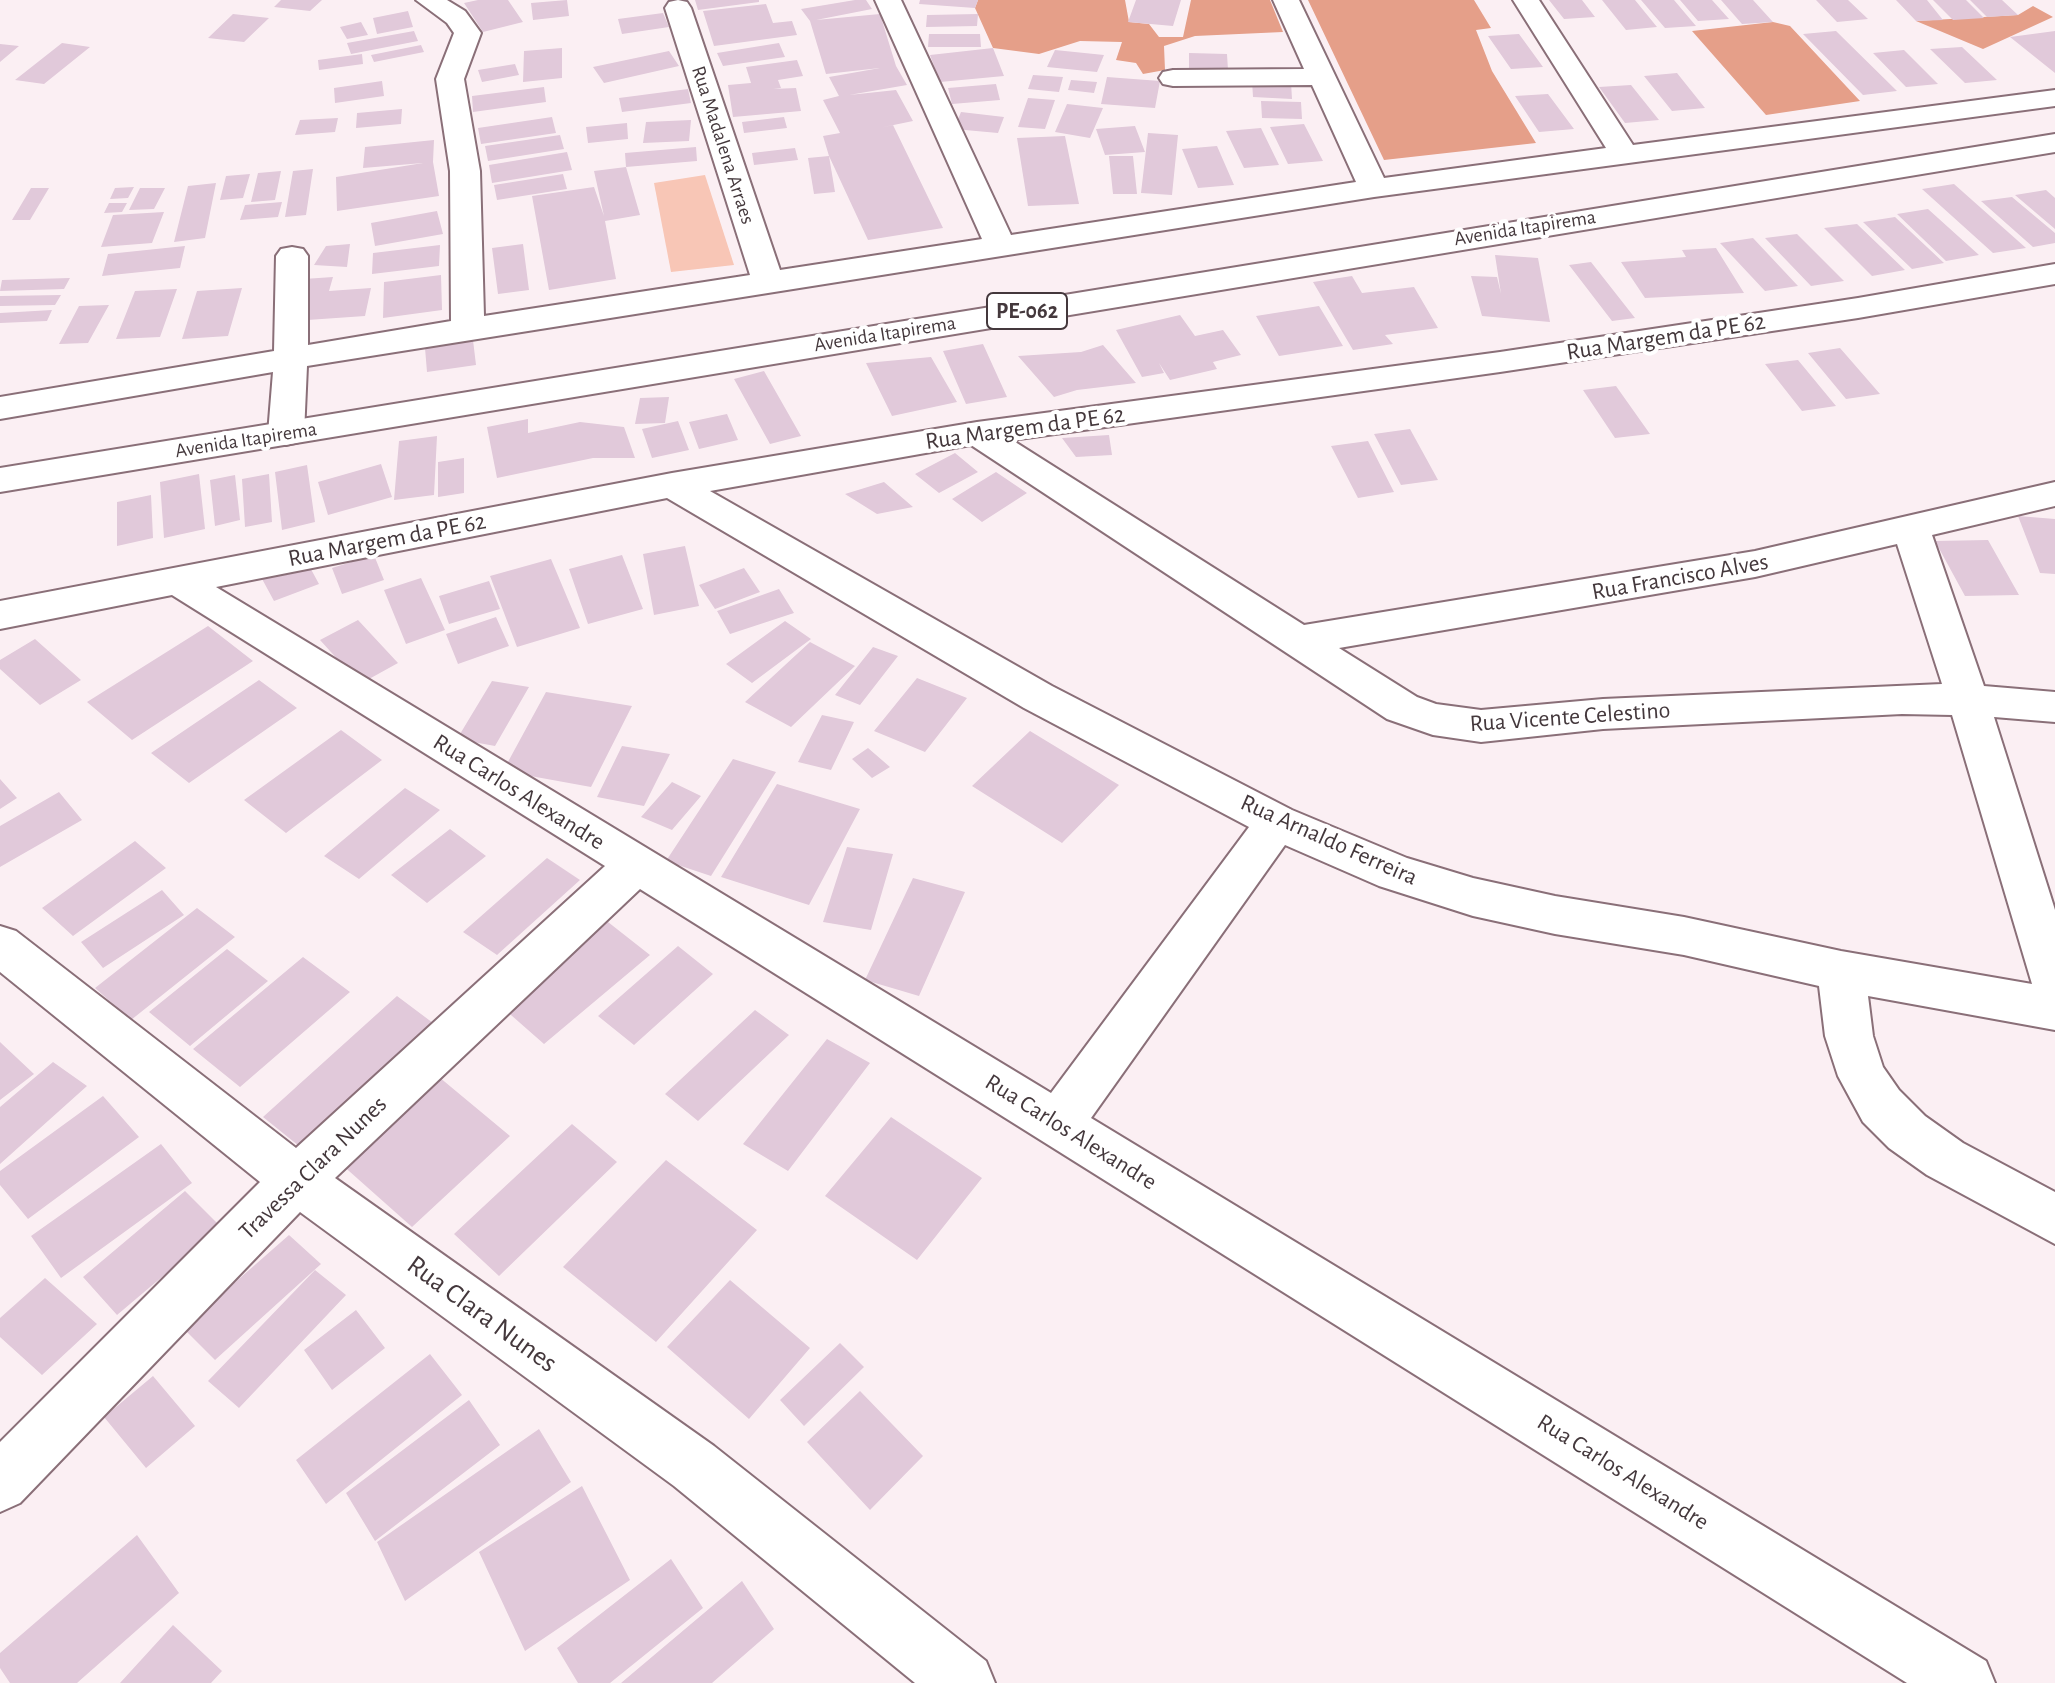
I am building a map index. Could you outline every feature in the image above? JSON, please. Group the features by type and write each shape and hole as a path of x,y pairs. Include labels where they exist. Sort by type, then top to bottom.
{"street":[{"path":"429,0 456,17 468,33 450,79 465,171 468,328"},
{"path":"888,0 1001,247"},
{"path":"1286,0 1374,188"},
{"path":"1526,0 1624,154"},
{"name":"Rua Madalena Arraes","path":"678,8 768,281"},
{"path":"1173,78 1322,77"},
{"path":"0,408 468,328 1374,188 2055,98"},
{"name":"Avenida Itapirema","path":"0,480 2055,143"},
{"path":"286,434 288,360 293,321 292,256"},
{"name":"Rua Margem da PE 62","path":"0,615 672,485 977,433 1531,358 2055,274"},
{"name":"Rua Vicente Celestino","path":"977,433 1402,708 1433,719 1471,725 1802,702 1968,700 2055,707"},
{"name":"Rua Arnaldo Ferreira","path":"672,485 1038,697 1277,822 1395,873 1473,897 1684,936 1841,971 2055,1009"},
{"name":"Rua Francisco Alves","path":"1301,640 1755,564 2055,494"},
{"path":"1911,530 1968,700 2055,984"},
{"name":"Rua Carlos Alexandre","path":"178,581 1964,1683"},
{"path":"1058,1123 1277,822"},
{"name":"Travessa Clara Nunes","path":"0,1483 297,1180 636,865"},
{"name":"Rua Clara Nunes","path":"0,945 297,1180 694,1466 964,1683"},
{"path":"1841,971 1849,1036 1862,1076 1881,1106 1907,1132 1945,1159 2055,1219"}],"shaded area":[{"path":"978,0 1125,0 1129,22 1149,24 1159,37 1183,37 1191,0 1270,0 1283,32 1195,36 1164,46 1165,70 1143,74 1136,63 1116,60 1122,42 1080,41 1039,54 993,48 975,8"},
{"path":"1308,0 1474,0 1491,28 1476,30 1492,71 1536,143 1384,160"},
{"path":"2033,6 2053,17 1983,49 1916,21 2018,15"},
{"path":"1773,22 1790,26 1860,101 1766,115 1692,31"},
{"path":"705,175 734,265 671,272 654,183"}],"building":[{"path":"281,0 322,0 310,11 274,7"},
{"path":"508,0 523,22 483,32 464,3"},
{"path":"567,0 569,16 533,20 531,3"},
{"path":"695,0 759,0 759,2 698,10"},
{"path":"866,0 872,9 816,20 880,14 896,66 907,85 849,95 896,90 913,121 893,125 943,228 868,240 829,156 823,136 840,133 823,100 839,96 829,77 880,68 826,74 810,21 801,9"},
{"path":"920,0 978,0 975,8 919,4"},
{"path":"1136,0 1181,0 1173,26 1128,22"},
{"path":"1549,0 1582,0 1595,17 1564,19"},
{"path":"1602,0 1635,0 1657,27 1626,30"},
{"path":"1641,0 1674,0 1696,26 1665,28"},
{"path":"1680,0 1712,0 1729,19 1698,21"},
{"path":"1721,0 1753,0 1773,22 1742,24"},
{"path":"1816,0 1848,0 1868,19 1837,22"},
{"path":"1896,0 1927,0 1943,20 1916,21"},
{"path":"1933,0 1966,0 1984,18 1953,20"},
{"path":"1970,0 2002,0 2018,15 1987,17"},
{"path":"766,4 773,23 792,21 797,35 714,46 703,11"},
{"path":"408,11 413,27 377,34 373,18"},
{"path":"663,13 669,27 622,34 618,19"},
{"path":"233,14 269,18 244,42 208,38"},
{"path":"978,14 977,26 926,27 927,15"},
{"path":"361,22 368,35 347,39 340,27"},
{"path":"414,31 418,41 351,54 347,43"},
{"path":"1836,31 1897,91 1863,95 1803,34"},
{"path":"2055,31 2055,73 2010,37"},
{"path":"929,34 980,34 981,47 928,47"},
{"path":"1519,34 1543,67 1511,69 1488,36"},
{"path":"62,43 90,47 44,84 15,80"},
{"path":"779,43 785,57 723,66 717,53"},
{"path":"0,44 19,46 0,62"},
{"path":"421,45 424,52 374,62 371,55"},
{"path":"1962,47 1997,80 1965,83 1930,49"},
{"path":"562,48 562,78 523,82 524,51"},
{"path":"993,48 1004,76 940,82 930,55"},
{"path":"1055,50 1104,55 1097,72 1047,67"},
{"path":"1904,50 1938,84 1906,87 1873,53"},
{"path":"669,51 679,66 604,83 593,67"},
{"path":"1189,53 1227,54 1228,70 1189,69"},
{"path":"362,54 363,64 319,70 318,60"},
{"path":"797,60 803,76 778,80 781,88 773,89 796,88 801,111 733,117 728,85 751,83 746,67"},
{"path":"515,64 519,75 482,82 478,70"},
{"path":"1677,73 1705,108 1672,111 1644,76"},
{"path":"1033,75 1063,77 1059,92 1028,89"},
{"path":"1107,77 1160,81 1155,108 1101,104"},
{"path":"1071,80 1097,82 1094,93 1068,90"},
{"path":"382,81 384,96 335,103 334,88"},
{"path":"1252,81 1291,82 1292,99 1253,97"},
{"path":"996,84 1000,100 952,104 948,88"},
{"path":"1631,85 1659,120 1625,123 1599,87"},
{"path":"544,87 546,102 473,112 472,96"},
{"path":"688,89 691,103 622,112 619,98"},
{"path":"1548,94 1574,129 1539,132 1515,96"},
{"path":"1028,98 1055,100 1045,129 1018,127"},
{"path":"1261,101 1301,102 1302,119 1262,118"},
{"path":"1067,104 1103,108 1090,138 1055,132"},
{"path":"402,109 401,124 356,128 357,113"},
{"path":"961,112 1004,117 998,133 954,129"},
{"path":"552,117 556,133 481,144 478,128"},
{"path":"784,117 787,128 744,133 742,122"},
{"path":"338,118 335,132 295,135 300,120"},
{"path":"691,120 689,141 643,143 646,122"},
{"path":"627,123 628,139 588,143 586,127"},
{"path":"1304,124 1323,161 1288,164 1270,127"},
{"path":"1135,126 1145,152 1105,155 1096,129"},
{"path":"1261,128 1279,165 1244,168 1226,131"},
{"path":"1148,133 1178,135 1172,195 1141,193"},
{"path":"560,135 564,149 488,161 485,146"},
{"path":"1065,136 1079,204 1028,206 1017,138"},
{"path":"434,140 433,162 439,196 337,211 336,177 423,163 363,168 365,147"},
{"path":"1217,146 1234,185 1198,188 1182,149"},
{"path":"696,147 697,161 626,167 625,153"},
{"path":"795,148 798,160 754,165 752,153"},
{"path":"567,152 572,170 492,183 489,165"},
{"path":"829,156 835,192 814,194 808,158"},
{"path":"1109,156 1133,156 1137,194 1113,194"},
{"path":"626,167 640,215 605,221 616,279 549,290 532,196 594,187 604,216 594,171"},
{"path":"313,169 306,215 285,217 293,171"},
{"path":"281,171 275,200 251,202 258,173"},
{"path":"250,174 243,198 220,200 226,176"},
{"path":"563,174 567,189 497,200 494,185"},
{"path":"216,183 205,238 174,242 188,186"},
{"path":"1954,184 2026,248 1993,253 1922,189"},
{"path":"134,187 128,198 110,199 115,188"},
{"path":"31,188 49,188 30,220 12,220"},
{"path":"140,188 165,188 154,209 129,210"},
{"path":"2046,190 2055,198 2055,229 2015,195"},
{"path":"2012,197 2055,233 2055,243 2033,247 1981,201"},
{"path":"282,202 278,217 240,220 245,205"},
{"path":"109,203 127,203 122,212 104,213"},
{"path":"1928,209 1979,255 1946,261 1897,214"},
{"path":"437,211 443,234 375,246 371,223"},
{"path":"164,212 152,243 101,247 113,215"},
{"path":"1895,217 1944,263 1912,269 1863,222"},
{"path":"1857,224 1905,270 1872,276 1824,228"},
{"path":"1797,234 1844,281 1811,286 1765,238"},
{"path":"1753,238 1798,286 1765,291 1720,243"},
{"path":"350,244 347,267 314,265 326,246"},
{"path":"523,244 529,290 498,294 492,248"},
{"path":"440,245 439,266 372,274 373,253"},
{"path":"185,246 180,268 102,276 108,254"},
{"path":"1716,248 1744,293 1645,298 1621,262 1686,257 1682,250"},
{"path":"1495,255 1538,258 1550,322 1482,316 1471,276 1497,277 1501,294"},
{"path":"1591,262 1635,318 1612,321 1569,265"},
{"path":"441,275 442,310 383,318 384,282"},
{"path":"1352,276 1362,293 1414,287 1438,328 1385,335 1393,344 1353,350 1313,282"},
{"path":"333,277 329,291 371,288 365,316 293,321 304,279"},
{"path":"70,278 64,289 0,291 2,280"},
{"path":"242,288 228,336 182,339 197,291"},
{"path":"177,289 160,337 116,339 135,291"},
{"path":"61,295 55,305 0,306 0,296"},
{"path":"109,305 88,343 59,344 79,306"},
{"path":"1319,306 1343,346 1279,356 1256,316"},
{"path":"52,310 47,321 0,323 0,313"},
{"path":"1180,315 1195,336 1223,330 1241,355 1213,362 1217,369 1170,380 1159,363 1164,373 1142,377 1116,330"},
{"path":"473,340 476,365 427,372 425,348"},
{"path":"983,344 1007,397 966,404 943,351"},
{"path":"1103,345 1136,383 1077,390 1054,397 1018,356 1081,352"},
{"path":"1840,348 1880,394 1846,399 1808,353"},
{"path":"931,357 957,402 892,416 866,363"},
{"path":"1798,360 1836,406 1802,411 1765,364"},
{"path":"764,371 801,436 770,444 734,379"},
{"path":"1616,386 1650,434 1615,438 1583,390"},
{"path":"669,397 665,423 635,424 640,398"},
{"path":"727,414 738,440 699,449 689,422"},
{"path":"528,419 528,433 580,422 624,427 635,458 593,458 497,478 487,427"},
{"path":"678,421 689,450 652,458 642,429"},
{"path":"1410,429 1438,480 1401,485 1374,434"},
{"path":"1109,435 1112,455 1076,457 1062,438"},
{"path":"437,436 434,495 394,500 399,441"},
{"path":"1368,441 1394,492 1358,498 1331,446"},
{"path":"955,453 978,472 939,493 915,474"},
{"path":"464,458 464,493 438,497 438,462"},
{"path":"381,464 392,497 328,515 318,482"},
{"path":"307,465 315,522 282,530 275,472"},
{"path":"996,472 1027,493 982,522 952,499"},
{"path":"199,474 205,529 164,538 160,482"},
{"path":"269,474 272,522 245,527 242,479"},
{"path":"235,475 240,520 215,526 210,480"},
{"path":"884,482 913,507 877,514 845,494"},
{"path":"151,495 153,538 117,546 117,502"},
{"path":"2018,516 2055,519 2055,574 2040,573"},
{"path":"1988,540 2019,595 1965,596 1935,541"},
{"path":"685,546 699,606 654,615 643,554"},
{"path":"374,555 384,580 342,594 332,568"},
{"path":"622,555 643,609 588,624 569,569"},
{"path":"551,559 580,628 517,647 490,576"},
{"path":"306,560 319,584 274,601 261,577"},
{"path":"744,568 760,592 715,609 699,585"},
{"path":"421,578 445,630 406,644 384,590"},
{"path":"489,581 500,609 449,624 439,596"},
{"path":"779,589 794,613 730,634 717,611"},
{"path":"496,617 509,646 458,664 446,634"},
{"path":"358,620 398,663 360,684 320,640"},
{"path":"785,621 811,639 752,683 726,664"},
{"path":"208,626 253,661 132,740 87,702"},
{"path":"35,639 81,680 40,705 0,669 0,660"},
{"path":"810,642 855,666 791,727 745,702"},
{"path":"873,647 898,656 860,705 835,695"},
{"path":"917,678 967,698 925,752 874,731"},
{"path":"259,680 297,708 189,783 151,753"},
{"path":"492,681 529,687 495,746 457,739"},
{"path":"546,692 632,706 591,787 503,771"},
{"path":"822,715 854,722 831,770 798,762"},
{"path":"341,730 382,760 286,833 244,800"},
{"path":"1030,731 1119,785 1062,843 972,786"},
{"path":"622,746 670,754 644,806 597,797"},
{"path":"868,748 890,767 872,778 852,759"},
{"path":"733,759 776,772 711,876 666,861"},
{"path":"0,779 17,798 0,809"},
{"path":"672,782 701,796 672,830 641,817"},
{"path":"777,784 860,809 809,905 721,877"},
{"path":"405,788 440,810 359,879 324,856"},
{"path":"59,792 82,820 0,867 0,826"},
{"path":"450,829 486,856 427,903 391,875"},
{"path":"135,841 166,868 73,936 42,908"},
{"path":"847,847 893,854 871,930 823,922"},
{"path":"547,858 580,880 497,955 463,932"},
{"path":"913,878 965,892 919,996 865,980"},
{"path":"162,890 184,915 103,968 81,942"},
{"path":"197,908 235,937 131,1020 95,988"},
{"path":"608,922 650,955 544,1044 503,1008"},
{"path":"678,946 713,974 634,1045 598,1016"},
{"path":"227,949 268,981 190,1046 149,1012"},
{"path":"303,957 350,992 240,1087 193,1049"},
{"path":"397,996 433,1023 299,1146 263,1117"},
{"path":"755,1010 789,1035 698,1121 665,1094"},
{"path":"827,1039 870,1063 788,1171 743,1144"},
{"path":"0,1042 34,1074 0,1100"},
{"path":"53,1062 87,1086 0,1164 0,1107"},
{"path":"439,1077 510,1136 412,1227 340,1163"},
{"path":"103,1096 139,1137 28,1219 0,1185 0,1171"},
{"path":"891,1117 982,1178 917,1260 825,1196"},
{"path":"572,1124 617,1162 499,1276 454,1234"},
{"path":"161,1144 192,1183 61,1278 31,1236"},
{"path":"666,1160 757,1230 656,1342 563,1267"},
{"path":"185,1191 221,1227 117,1315 83,1277"},
{"path":"289,1235 321,1264 215,1360 183,1328"},
{"path":"315,1270 346,1295 239,1408 208,1381"},
{"path":"45,1278 97,1324 42,1375 0,1337 0,1318"},
{"path":"730,1280 810,1348 749,1419 667,1347"},
{"path":"356,1310 385,1348 332,1390 304,1350"},
{"path":"840,1343 864,1367 804,1426 780,1400"},
{"path":"430,1354 462,1395 326,1504 296,1460"},
{"path":"153,1376 195,1426 146,1468 104,1417"},
{"path":"860,1391 923,1456 870,1510 807,1442"},
{"path":"469,1400 500,1445 375,1541 346,1493"},
{"path":"539,1429 571,1482 405,1601 377,1542"},
{"path":"582,1486 630,1580 525,1651 479,1552"},
{"path":"137,1535 179,1593 77,1683 10,1683 0,1668 0,1653"},
{"path":"671,1559 703,1608 610,1683 578,1683 557,1648"},
{"path":"742,1581 774,1629 712,1683 621,1683"},
{"path":"173,1625 222,1671 211,1683 120,1683"}]}
